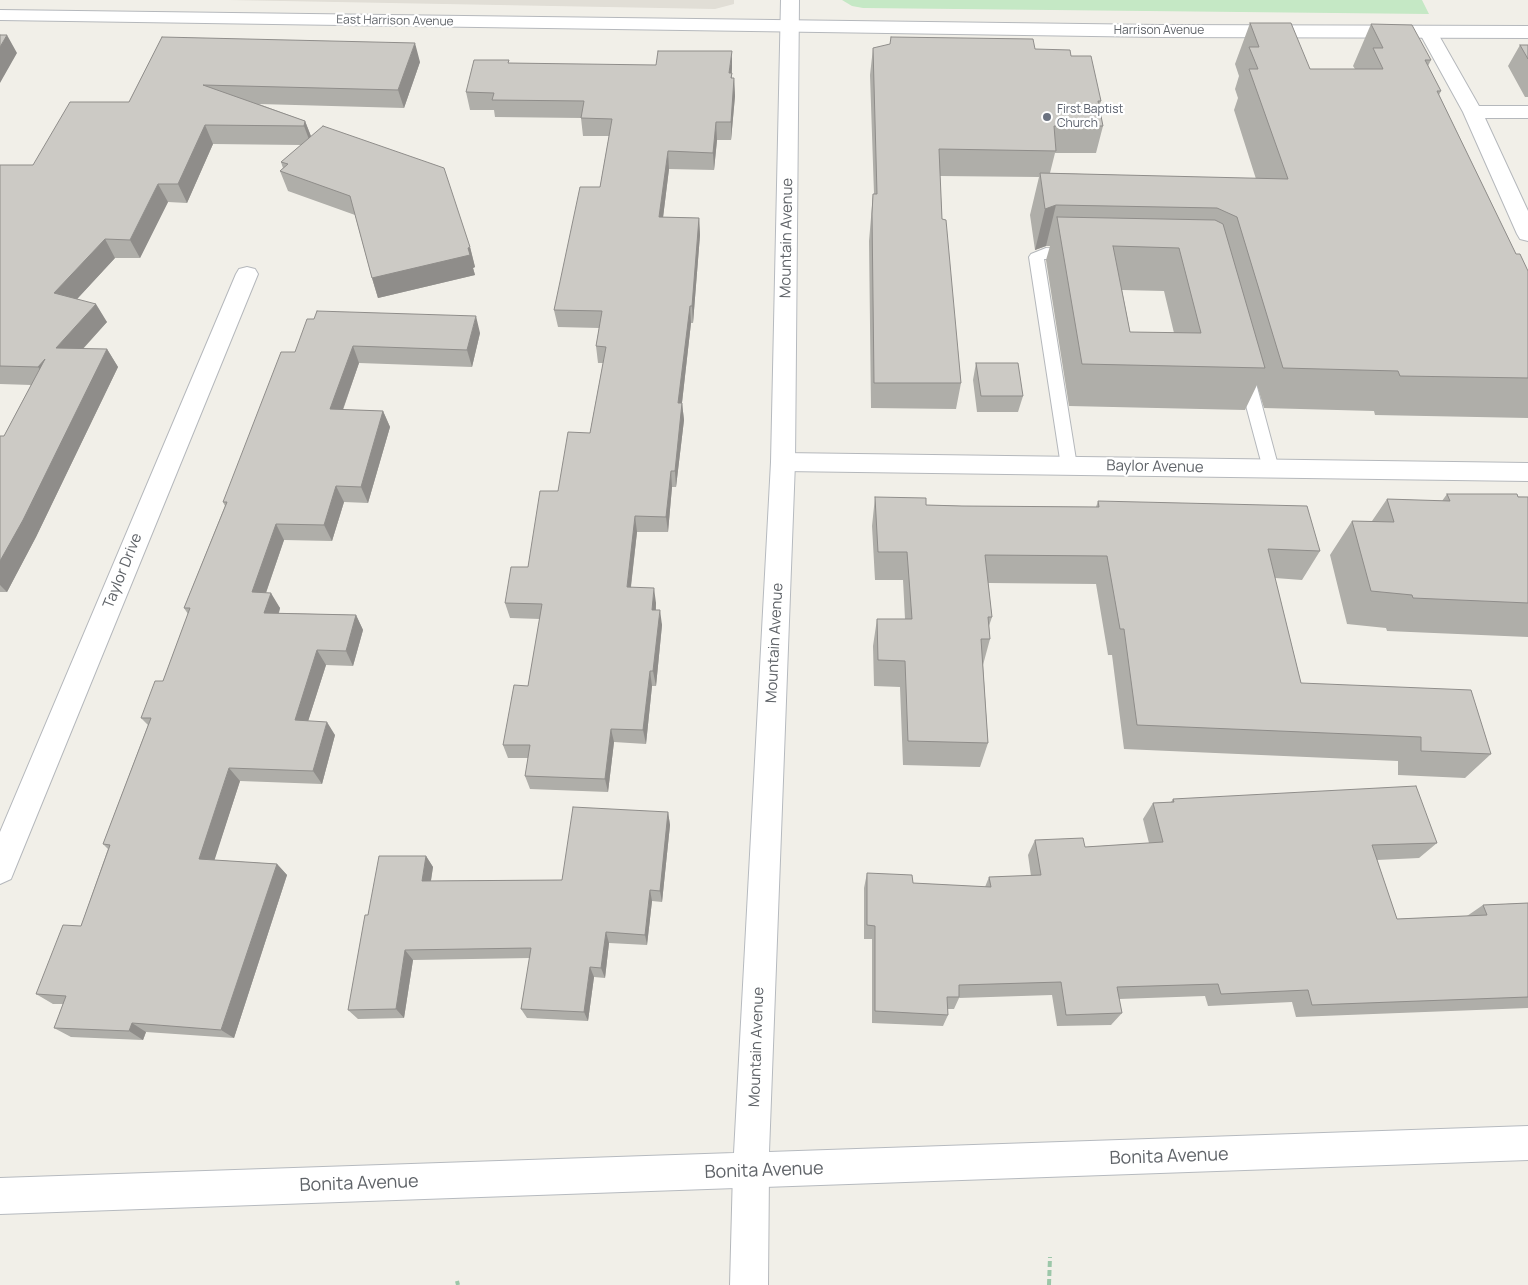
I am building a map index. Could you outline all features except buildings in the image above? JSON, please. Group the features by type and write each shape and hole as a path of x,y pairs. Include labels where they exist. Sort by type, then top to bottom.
{"street":[{"name":"East Harrison Avenue","path":"0,14 790,12"},
{"name":"Harrison Avenue","path":"790,12 1160,31 1528,32"},
{"name":"Mountain Avenue","path":"749,1285 752,1171 783,462 790,12"},
{"path":"1428,32 1474,112 1523,214 1528,234"},
{"path":"1474,112 1528,112"},
{"name":"Taylor Drive","path":"0,869 246,274"},
{"name":"Baylor Avenue","path":"783,462 1528,472"},
{"name":"Bonita Avenue","path":"0,1196 1528,1144"}],"lane":[{"path":"1069,466 1036,257 1046,253 1085,254"},
{"path":"1242,359 1271,469"}],"path":[{"path":"1049,1285 1050,1256"}],"shaded area":[{"path":"228,0 734,0 734,4 715,9"}],"green space":[{"path":"842,0 1422,0 1429,14 863,8 852,6"}],"place":[{"name":"First Baptist Church","path":"1047,117"}]}
